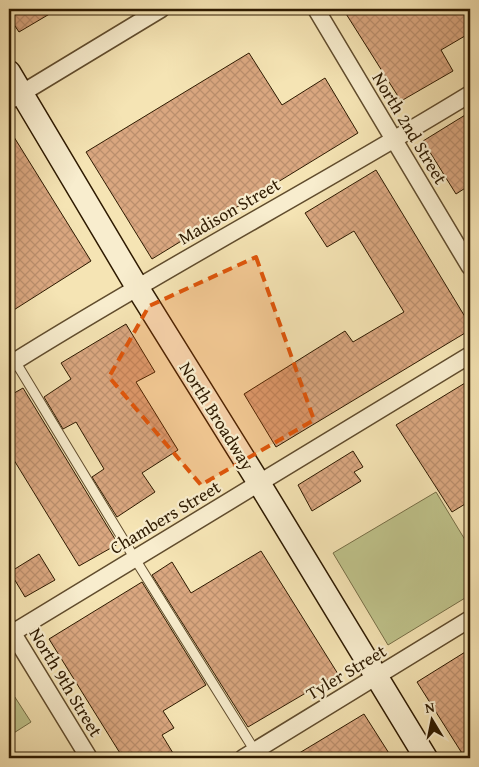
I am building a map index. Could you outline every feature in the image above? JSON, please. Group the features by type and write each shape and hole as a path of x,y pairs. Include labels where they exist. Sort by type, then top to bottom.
{"main road":[{"name":"North Broadway","path":"9,72 15,97 137,287 259,483 426,758"}],"street":[{"path":"15,97 161,9"},
{"name":"North 2nd Street","path":"316,9 469,262"},
{"name":"Madison Street","path":"12,363 137,287 395,141 470,94"},
{"name":"Chambers Street","path":"10,632 135,559 470,355"},
{"name":"Tyler Street","path":"249,755 470,619"},
{"name":"North 9th Street","path":"10,632 89,758"}],"lane":[{"path":"12,363 135,559 249,755"}],"highlighted area":[{"path":"256,257 314,420 201,485 109,377 149,306"}],"green space":[{"path":"436,492 470,548 470,595 388,645 333,553"},
{"path":"9,688 31,722 9,736"}],"building":[{"path":"9,9 58,9 19,32 9,17"},
{"path":"343,9 470,9 470,33 441,50 453,71 401,101"},
{"path":"249,53 282,105 325,78 358,133 152,259 86,152"},
{"path":"470,112 470,185 456,194 423,141"},
{"path":"9,129 91,261 9,313"},
{"path":"376,170 470,325 470,330 276,447 244,394 345,331 353,342 404,312 354,231 327,247 305,213"},
{"path":"126,324 155,372 136,382 178,450 142,473 155,492 117,517 92,477 104,469 76,422 63,429 44,397 71,379 61,363"},
{"path":"470,380 470,501 452,512 396,425"},
{"path":"23,388 118,544 79,566 9,452 9,396"},
{"path":"353,451 363,467 354,472 361,481 312,511 298,485"},
{"path":"261,551 338,674 248,727 152,575 172,562 191,593"},
{"path":"39,554 55,580 25,597 10,572"},
{"path":"142,582 206,685 163,711 174,728 162,735 176,758 123,758 49,639"},
{"path":"470,649 470,758 465,758 417,682"},
{"path":"364,714 392,758 291,758"}]}
